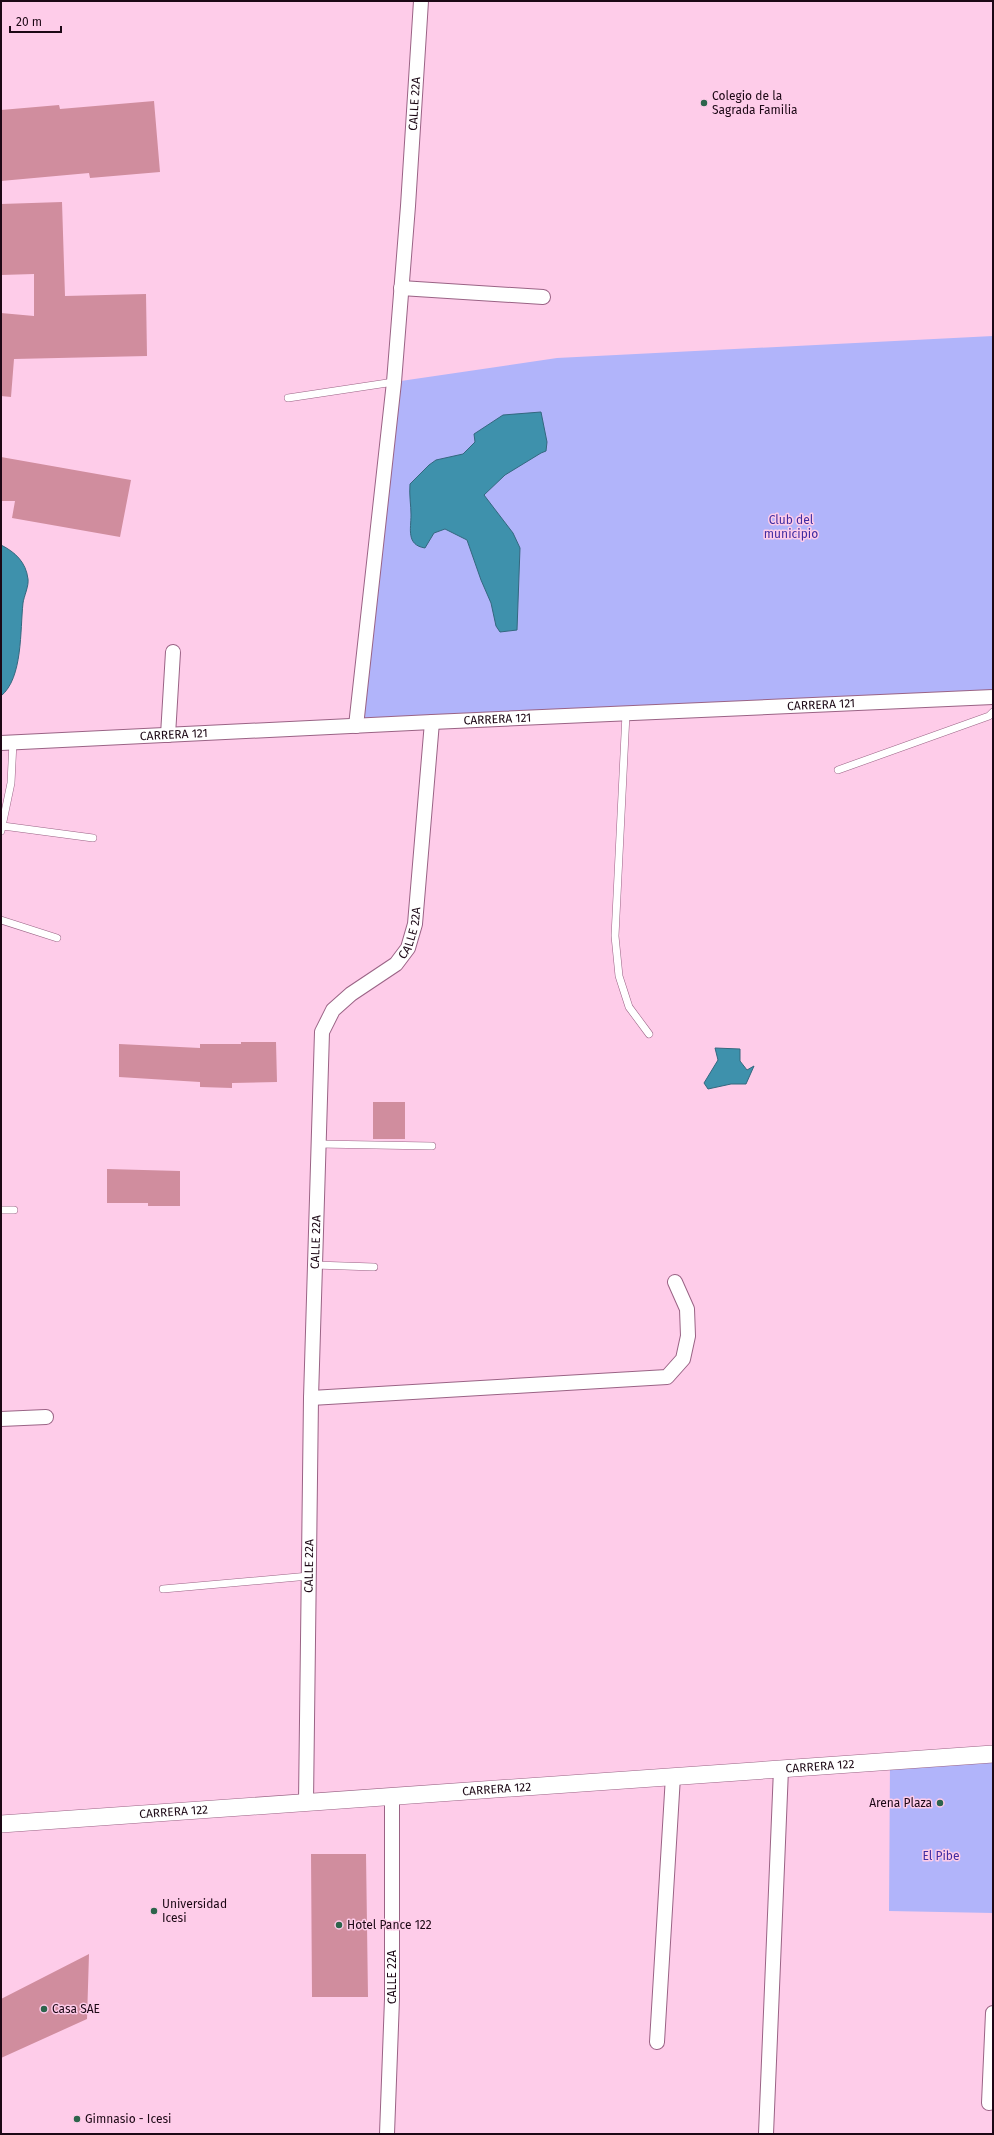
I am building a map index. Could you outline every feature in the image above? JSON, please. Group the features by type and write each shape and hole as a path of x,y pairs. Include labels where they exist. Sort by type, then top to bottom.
{"street":[{"name":"CALLE 22A","path":"356,726 394,382 408,206 421,1"},
{"path":"401,288 543,296"},
{"path":"168,735 173,652"},
{"name":"CARRERA 121","path":"7,743 993,697"},
{"name":"CALLE 22A","path":"306,1802 311,1398 322,1032 333,1010 351,994 396,964 408,948 415,924 432,722"},
{"path":"311,1398 667,1377 683,1359 688,1336 687,1308 675,1282"},
{"path":"1,1419 46,1417"},
{"name":"CARRERA 122","path":"1,1824 993,1754"},
{"path":"766,2134 781,1769"},
{"path":"657,2042 673,1776"},
{"name":"CALLE 22A","path":"387,2134 392,1999 392,1796"},
{"path":"989,2102 993,2013"}],"lane":[{"path":"288,398 394,382"},
{"path":"838,770 989,716 993,712"},
{"path":"626,714 615,936 619,976 629,1007 649,1034"},
{"path":"7,743 11,783 2,829 93,838"},
{"path":"1,920 57,938"},
{"path":"319,1144 432,1146"},
{"path":"1,1210 14,1210"},
{"path":"315,1265 374,1267"},
{"path":"163,1589 309,1576"}],"green space":[{"name":"Club del municipio","path":"993,336 993,697 356,726 394,382 557,358"},
{"name":"El Pibe","path":"993,1754 993,1913 889,1911 890,1761"}],"shaded area":[{"path":"541,412 547,442 546,451 505,475 484,495 513,533 520,548 517,630 500,632 496,626 491,603 467,540 445,529 434,533 425,548 415,544 412,540 410,531 410,484 436,460 463,454 475,442 474,434 503,415"},
{"path":"1,545 19,558 27,573 28,582 23,603 21,640 17,666 8,688 1,696"},
{"path":"715,1048 740,1049 740,1061 747,1070 754,1066 746,1084 731,1084 708,1089 704,1083 718,1060"}],"building":[{"path":"154,101 160,172 90,178 89,173 1,181 1,110 59,105 60,109"},
{"path":"62,202 65,296 146,294 147,356 14,359 11,397 1,396 1,313 34,316 34,274 1,275 1,204"},
{"path":"1,457 131,480 120,537 12,518 15,501 1,501"},
{"path":"241,1042 276,1042 277,1082 232,1083 232,1088 200,1087 200,1082 119,1077 119,1044 200,1048 200,1044 241,1044"},
{"path":"373,1102 405,1102 405,1139 373,1139"},
{"path":"107,1169 180,1171 180,1206 148,1206 148,1203 107,1203"},
{"name":"Hotel Pance 122","path":"311,1854 366,1854 368,1997 312,1997"},
{"name":"Casa SAE","path":"89,1954 87,2019 1,2058 1,1999"}],"place":[{"name":"Colegio de la Sagrada Familia","path":"704,103"},
{"name":"Arena Plaza","path":"940,1803"},
{"name":"Universidad Icesi","path":"154,1911"},
{"name":"Hotel Pance 122","path":"339,1925"},
{"name":"Casa SAE","path":"44,2009"},
{"name":"Gimnasio - Icesi","path":"77,2119"}]}
